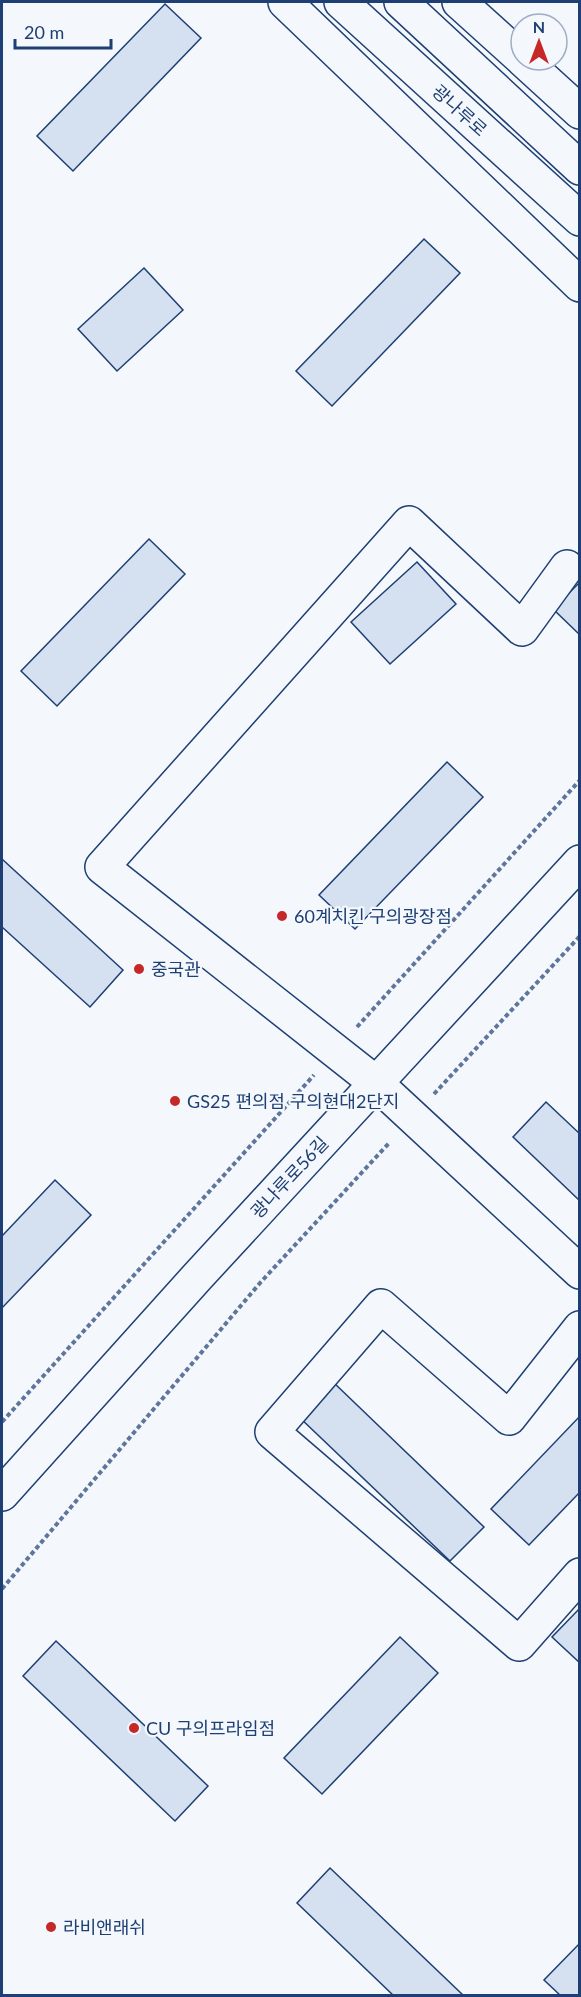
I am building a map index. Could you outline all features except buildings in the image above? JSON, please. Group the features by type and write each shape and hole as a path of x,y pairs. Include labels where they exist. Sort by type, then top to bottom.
{"street":[{"path":"285,2 579,285"},
{"name":"광나루로","path":"342,2 579,219"},
{"name":"광나루로","path":"401,2 579,168"},
{"path":"459,2 509,47"},
{"path":"536,72 579,112"},
{"path":"567,567 522,629 409,523 102,867 375,1083 579,1272"},
{"name":"광나루로56길","path":"2,1494 579,862"},
{"path":"579,1328 508,1418 381,1306 272,1432 519,1644 579,1575"}],"path":[{"path":"2,1422 579,780"},
{"path":"2,1589 260,1283 579,936"}],"place":[{"name":"60계치킨 구의광장점","path":"282,916"},
{"name":"중국관","path":"139,969"},
{"name":"GS25 편의점 구의현대2단지","path":"175,1101"},
{"name":"CU 구의프라임점","path":"134,1728"},
{"name":"라비앤래쉬","path":"51,1927"}]}
